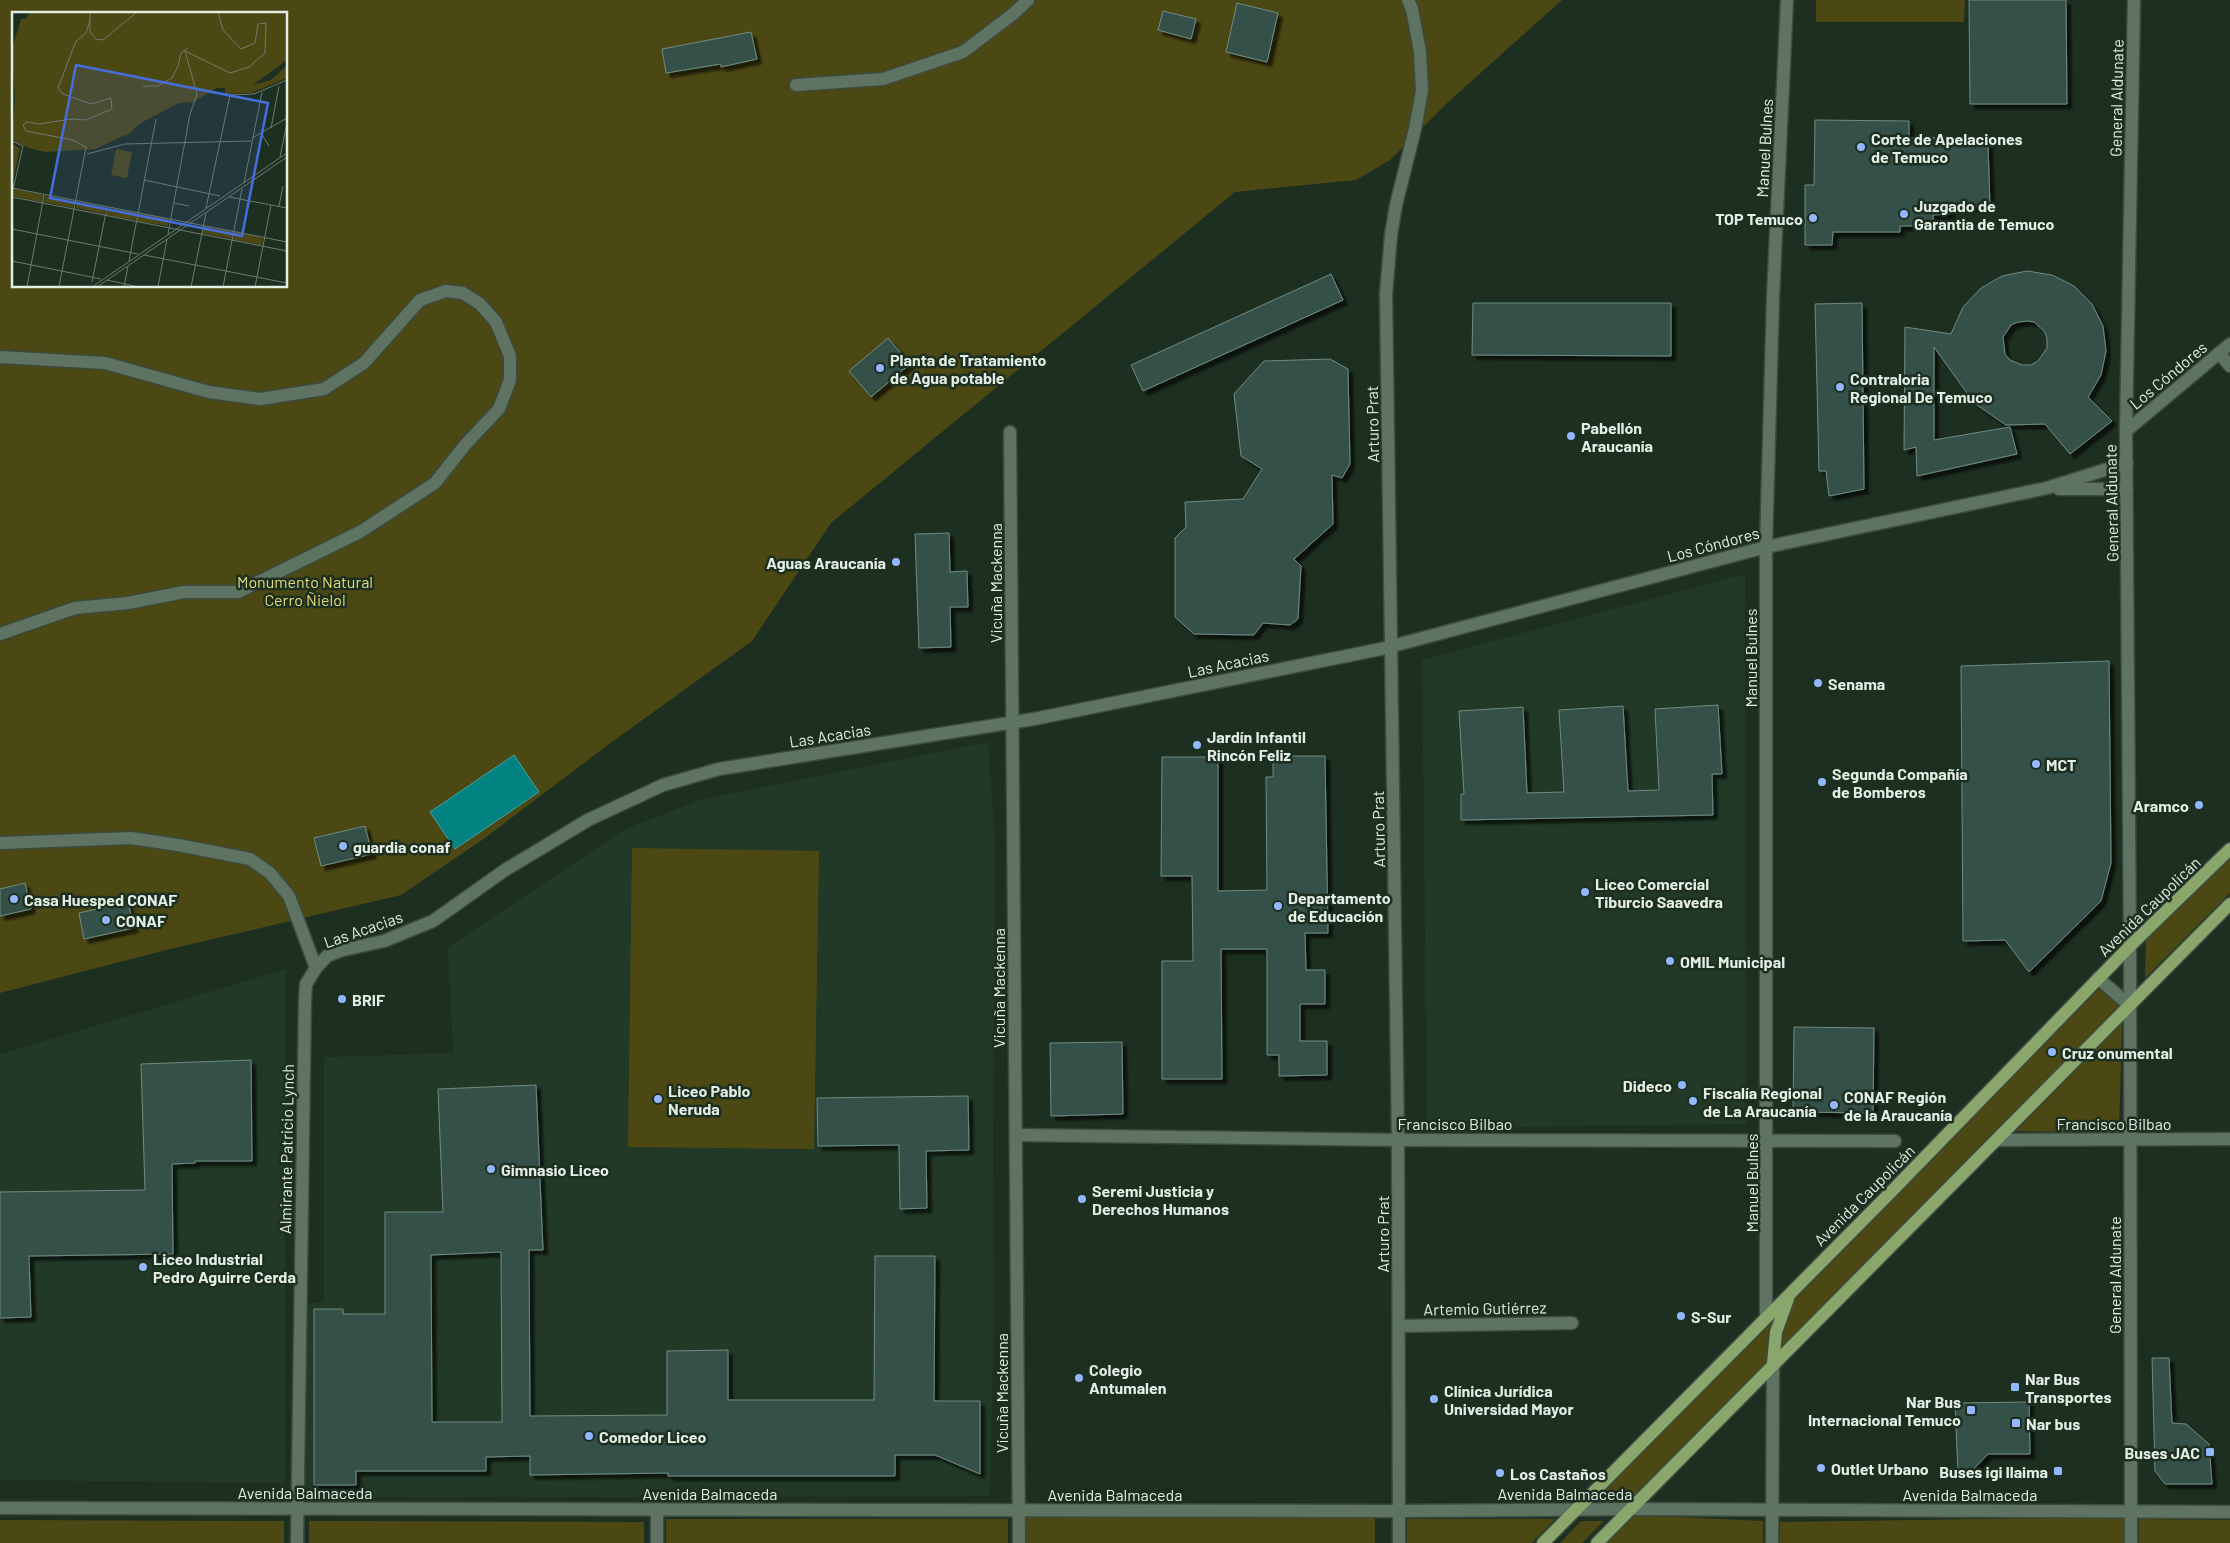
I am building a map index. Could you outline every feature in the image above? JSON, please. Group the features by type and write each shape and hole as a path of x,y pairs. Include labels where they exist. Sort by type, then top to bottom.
{"main road":[{"name":"Avenida Caupolicán","path":"1543,1543 1794,1290 2098,978 2230,849"},
{"path":"1597,1543 2230,904"},
{"path":"1773,1364 1773,1348 1780,1317 1794,1290"}],"street":[{"path":"796,85 883,80 962,52 1013,14 1028,0"},
{"name":"Arturo Prat","path":"1399,1543 1398,1140 1386,294 1396,205 1415,129 1422,90 1420,52 1412,9 1408,0"},
{"name":"Manuel Bulnes","path":"1766,1317 1768,1140 1766,547 1774,297 1787,0"},
{"name":"General Aldunate","path":"2131,1543 2130,946 2126,431 2134,0"},
{"path":"0,357 105,363 209,392 260,399 324,389 364,363 420,300 446,291 463,293 480,304 496,322 510,356 510,380 499,409 434,482 360,532 238,592 184,592 128,603 75,608 0,634"},
{"name":"Los Cóndores","path":"2126,431 2230,344"},
{"path":"2219,353 2230,366"},
{"name":"Vicuña Mackenna","path":"1010,432 1019,1543"},
{"name":"Los Cóndores","path":"1392,646 1766,547 2047,488 2127,463"},
{"name":"Los Cóndores","path":"2047,488 2127,489"},
{"name":"Las Acacias","path":"316,968 327,956 384,942 433,921 505,870 588,820 663,785 719,769 1012,723 1392,646"},
{"path":"0,843 131,838 250,859 261,865 279,881 289,896 316,968"},
{"name":"Almirante Patricio Lynch","path":"297,1543 305,999 306,984 316,968"},
{"path":"2098,978 2130,1006"},
{"name":"Francisco Bilbao","path":"1016,1135 1398,1140 1895,1141"},
{"name":"Francisco Bilbao","path":"1997,1140 2230,1139"},
{"name":"Artemio Gutiérrez","path":"1399,1326 1572,1323"},
{"path":"1772,1543 1773,1364"},
{"name":"Avenida Balmaceda","path":"0,1508 1399,1511 1631,1509 2230,1512"},
{"path":"657,1509 657,1543"}],"shaded area":[{"name":"Liceo Comercial Tiburcio Saavedra","path":"1745,574 1746,1124 1427,1128 1422,660"},
{"name":"Liceo Pablo Neruda","path":"988,742 995,846 994,1321 990,1496 305,1498 306,1303 324,1302 324,1057 453,1053 448,947 623,830 699,800"},
{"name":"Liceo Industrial Pedro Aguirre Cerda","path":"286,969 285,1483 0,1480 0,1054"}],"green space":[{"name":"Monumento Natural Cerro Ñielol","path":"0,0 1562,0 1446,104 1390,160 1356,180 1235,192 831,523 752,641 605,747 485,838 401,895 166,950 0,993"},
{"path":"1816,0 1965,0 1964,22 1816,22"},
{"path":"632,848 819,851 814,1149 628,1147"},
{"path":"2230,859 2230,893 2145,978 2146,939"},
{"path":"2101,987 2124,1003 1628,1503 1591,1503"},
{"path":"2122,1023 2119,1133 2016,1131"},
{"path":"1634,1515 1763,1521 1763,1543 1606,1543"},
{"path":"1025,1516 1375,1518 1375,1543 1025,1543"},
{"path":"2125,1517 2125,1543 1779,1543 1780,1522"},
{"path":"666,1519 1008,1519 1008,1543 666,1543"},
{"path":"1407,1519 1555,1519 1532,1543 1407,1543"},
{"path":"2139,1519 2230,1520 2230,1543 2139,1543"},
{"path":"0,1520 284,1521 284,1543 0,1543"},
{"path":"309,1521 644,1522 644,1543 309,1543"},
{"path":"1581,1521 1604,1521 1582,1543 1560,1543"}],"water":[{"path":"514,755 539,792 455,849 430,812"}],"building":[{"path":"1969,0 2066,0 2067,104 1970,104"},
{"path":"1237,3 1278,13 1267,62 1226,52"},
{"path":"1163,11 1196,19 1191,39 1158,30"},
{"path":"751,32 757,59 721,67 721,64 666,73 662,49"},
{"path":"1815,120 1909,121 1909,138 1949,137 1949,142 1988,144 1990,207 1950,207 1950,214 1933,215 1933,226 1900,226 1900,232 1833,232 1832,245 1805,245 1805,185 1814,185"},
{"path":"2027,271 2052,275 2074,286 2092,304 2103,326 2106,351 2101,375 2088,397 2112,421 2070,454 2045,424 2006,425 1974,403 1934,347 1934,440 2010,427 2017,454 1917,476 1916,447 1904,450 1905,327 1951,334 1963,307 1981,288 2002,276","holes":["2018,322 2034,322 2044,331 2047,338 2047,348 2038,361 2031,365 2022,365 2010,360 2005,354 2003,337 2011,325"]},
{"path":"1331,274 1343,300 1143,391 1131,365"},
{"path":"1473,303 1671,303 1671,356 1472,355"},
{"name":"Contraloria Regional De Temuco","path":"1862,303 1864,489 1829,496 1826,471 1819,471 1815,304"},
{"name":"Planta de Tratamiento de Agua potable","path":"888,338 910,364 871,397 849,371"},
{"path":"1330,359 1348,369 1350,464 1342,478 1332,475 1333,524 1294,559 1301,566 1298,619 1290,625 1263,623 1254,635 1194,634 1175,617 1175,538 1186,527 1185,502 1243,499 1262,469 1241,456 1234,394 1264,361"},
{"path":"949,533 950,572 967,571 968,607 950,607 951,647 919,648 915,534"},
{"name":"MCT","path":"2109,661 2111,863 2101,901 2029,972 2005,940 1963,941 1961,666"},
{"path":"1718,705 1722,774 1712,774 1713,815 1461,820 1461,794 1464,794 1459,711 1523,707 1527,793 1564,792 1559,710 1623,706 1628,791 1659,790 1655,709"},
{"path":"1273,756 1325,756 1328,933 1305,933 1306,970 1325,970 1325,1004 1300,1004 1300,1041 1327,1041 1327,1075 1279,1076 1279,1055 1267,1055 1267,949 1221,949 1222,1079 1162,1079 1162,961 1193,961 1192,876 1161,876 1162,757 1218,757 1218,891 1267,890 1266,777 1273,777"},
{"name":"guardia conaf","path":"365,826 372,854 321,866 314,838"},
{"name":"Casa Huesped CONAF","path":"25,883 31,909 0,916 0,889"},
{"name":"CONAF","path":"128,902 134,928 84,939 79,913"},
{"path":"1794,1027 1874,1028 1873,1113 1793,1112"},
{"path":"1122,1042 1123,1114 1051,1116 1050,1043"},
{"path":"251,1060 252,1161 195,1161 195,1163 172,1164 173,1254 29,1256 31,1317 0,1318 0,1192 145,1190 141,1064"},
{"path":"536,1085 543,1250 529,1250 530,1416 667,1415 667,1351 728,1350 728,1400 874,1400 875,1256 935,1256 934,1401 980,1401 980,1474 935,1455 895,1455 895,1476 668,1476 668,1473 530,1475 530,1456 486,1457 486,1471 356,1471 356,1485 314,1485 314,1309 343,1309 343,1314 385,1314 385,1212 443,1212 438,1089","holes":["501,1252 502,1422 432,1422 431,1255"]},
{"path":"968,1096 969,1150 926,1151 927,1208 900,1209 899,1145 818,1146 817,1098"},
{"path":"2152,1358 2169,1358 2172,1423 2186,1424 2209,1444 2212,1484 2165,1484 2155,1471"},
{"path":"2029,1402 2030,1454 1988,1454 1970,1473 1958,1474 1955,1403"}],"place":[{"name":"Corte de Apelaciones de Temuco","path":"1861,147"},
{"name":"Juzgado de Garantia de Temuco","path":"1904,214"},
{"name":"TOP Temuco","path":"1813,218"},
{"name":"Planta de Tratamiento de Agua potable","path":"880,368"},
{"name":"Contraloria Regional De Temuco","path":"1840,387"},
{"name":"Pabellón Araucanía","path":"1571,436"},
{"name":"Aguas Araucanía","path":"896,562"},
{"name":"Senama","path":"1818,683"},
{"name":"Jardín Infantil Rincón Feliz","path":"1197,745"},
{"name":"MCT","path":"2036,764"},
{"name":"Segunda Compañía de Bomberos","path":"1822,782"},
{"name":"Aramco","path":"2199,805"},
{"name":"guardia conaf","path":"343,846"},
{"name":"Liceo Comercial Tiburcio Saavedra","path":"1585,892"},
{"name":"Casa Huesped CONAF","path":"14,899"},
{"name":"Departamento de Educación","path":"1278,906"},
{"name":"CONAF","path":"106,920"},
{"name":"OMIL Municipal","path":"1670,961"},
{"name":"BRIF","path":"342,999"},
{"name":"Cruz onumental","path":"2052,1052"},
{"name":"Dideco","path":"1682,1085"},
{"name":"Liceo Pablo Neruda","path":"658,1099"},
{"name":"Fiscalía Regional de La Araucanía","path":"1693,1101"},
{"name":"CONAF Región de la Araucanía","path":"1834,1105"},
{"name":"Gimnasio Liceo","path":"491,1169"},
{"name":"Seremi Justicia y Derechos Humanos","path":"1082,1199"},
{"name":"Liceo Industrial Pedro Aguirre Cerda","path":"143,1267"},
{"name":"S-Sur","path":"1681,1316"},
{"name":"Colegio Antumalen","path":"1079,1378"},
{"name":"Nar Bus Transportes","path":"2015,1387"},
{"name":"Clínica Jurídica Universidad Mayor","path":"1434,1399"},
{"name":"Nar Bus Internacional Temuco","path":"1971,1410"},
{"name":"Nar bus","path":"2016,1423"},
{"name":"Comedor Liceo","path":"589,1436"},
{"name":"Buses JAC","path":"2210,1452"},
{"name":"Outlet Urbano","path":"1821,1468"},
{"name":"Buses igi llaima","path":"2058,1471"},
{"name":"Los Castaños","path":"1500,1473"}]}
